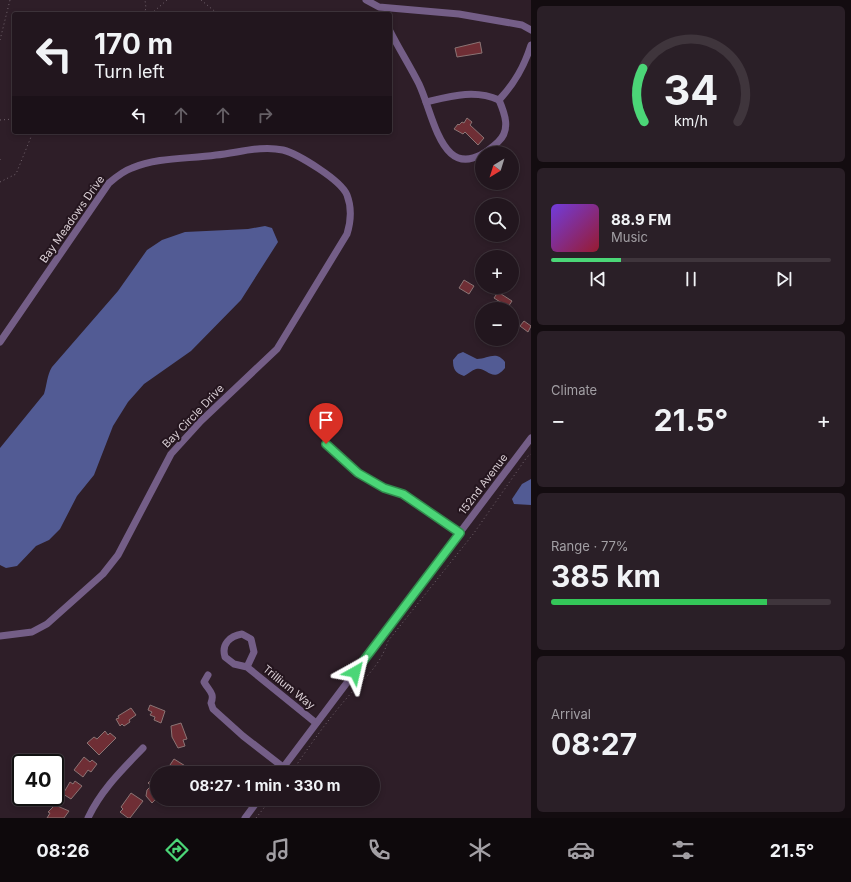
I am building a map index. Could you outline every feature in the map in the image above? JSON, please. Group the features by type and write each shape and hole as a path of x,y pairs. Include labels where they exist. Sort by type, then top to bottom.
{"street":[{"path":"366,0 379,7 459,14 522,25 531,30"},
{"path":"379,7 381,12"},
{"path":"392,35 419,84 433,125 443,144 451,154 457,158 464,159 473,157 490,148 499,141 505,132 507,123 499,100 491,96 467,94 454,95 426,102"},
{"path":"499,100 518,78 525,64 531,45"},
{"name":"Bay Meadows Drive","path":"0,342 109,183 118,175 132,167 160,161 245,151 265,149 282,150 309,162 342,188 347,195"},
{"name":"Bay Circle Drive","path":"0,636 32,632 47,624 103,574 118,555 171,454 201,421 277,349 289,331 347,234 351,220 347,195"},
{"name":"152nd Avenue","path":"284,766 531,438"},
{"path":"326,444 358,473 384,488 403,494 460,533"},
{"name":"Trillium Way","path":"247,667 254,652 253,644 250,639 242,634 233,637 227,642 224,647 225,657 234,664 247,667 316,723"},
{"path":"208,675 204,682 212,693 213,697 211,703 213,709 277,766"},
{"path":"88,818 109,784 143,748"},
{"path":"245,818 254,806"}],"path":[{"path":"0,40 10,0"},
{"path":"145,0 146,8 145,12"},
{"path":"153,12 167,0"},
{"path":"201,0 216,12"},
{"path":"0,120 12,119"},
{"path":"0,182 16,174 32,134"},
{"path":"296,766 345,699 364,680 384,655 388,641 474,533 527,457 531,454"},
{"path":"256,818 265,806"}],"water":[{"path":"265,226 272,228 278,242 241,300 191,351 144,384 128,402 113,426 94,475 77,496 60,529 49,540 36,546 17,566 6,568 0,565 0,448 44,394 48,376 52,367 118,291 147,250 162,240 185,232 248,229"},
{"path":"463,352 477,359 498,356 505,362 505,368 500,373 493,375 480,369 474,370 464,376 458,374 454,368 453,360 458,354"},
{"path":"531,479 531,505 514,504 512,499 522,484"}],"building":[{"path":"480,42 482,53 457,57 455,48"},
{"path":"467,118 472,122 470,125 484,138 478,145 465,132 463,134 454,129 458,124 459,125 462,122 464,123"},
{"path":"464,280 474,286 469,294 459,288"},
{"path":"497,294 501,294 512,301 500,302 494,298"},
{"path":"524,321 531,326 528,332 520,326"},
{"path":"150,705 165,711 161,723 154,720 155,717 150,715 152,712 148,710"},
{"path":"131,708 136,715 129,720 130,722 124,726 122,724 120,726 116,719 119,718 118,716"},
{"path":"181,723 187,739 183,740 185,746 178,748 172,737 171,726"},
{"path":"105,731 108,735 110,733 116,738 99,755 87,743 94,737 97,739"},
{"path":"84,757 90,762 92,760 97,764 91,772 88,770 83,777 74,770"},
{"path":"174,759 185,766 171,766 170,765"},
{"path":"75,781 82,786 71,799 64,795 64,792 70,782 73,784"},
{"path":"150,787 150,801 146,796 147,790"},
{"path":"131,793 143,801 130,818 128,818 120,812 123,809 121,807"},
{"path":"54,806 69,811 64,818 47,818 50,813 48,812"}],"route":[{"path":"326,444 358,473 384,488 403,494 460,533 355,672"}]}
